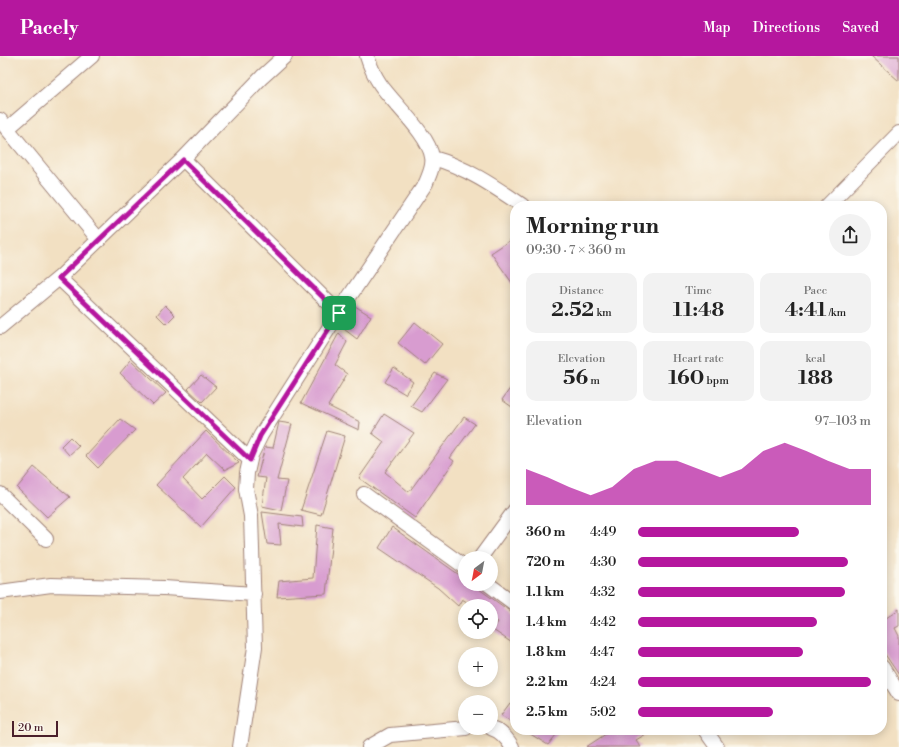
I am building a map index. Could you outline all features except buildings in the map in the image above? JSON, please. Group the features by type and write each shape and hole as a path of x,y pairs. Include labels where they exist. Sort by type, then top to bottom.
{"street":[{"path":"92,56 4,125 99,240"},
{"path":"0,327 59,278 99,240 183,160 262,77 285,56"},
{"path":"240,747 255,647 251,516 246,489 250,460 260,436 339,313 426,183 431,170 433,158 431,150 424,138 380,84 372,71 367,56"},
{"path":"832,201 899,134"},
{"path":"433,158 461,169 494,186 516,201"},
{"path":"183,160 339,313"},
{"path":"59,278 250,460"},
{"path":"0,494 46,539"},
{"path":"364,494 458,562"},
{"path":"485,551 510,517"},
{"path":"0,592 51,585 164,588 254,594"},
{"path":"497,591 510,600"},
{"path":"887,675 899,694"},
{"path":"369,747 390,735 458,729"},
{"path":"498,731 509,741 512,747"},
{"path":"709,735 717,747"}],"route":[{"path":"183,160 339,313 260,436 250,460 59,278 183,160"}]}
